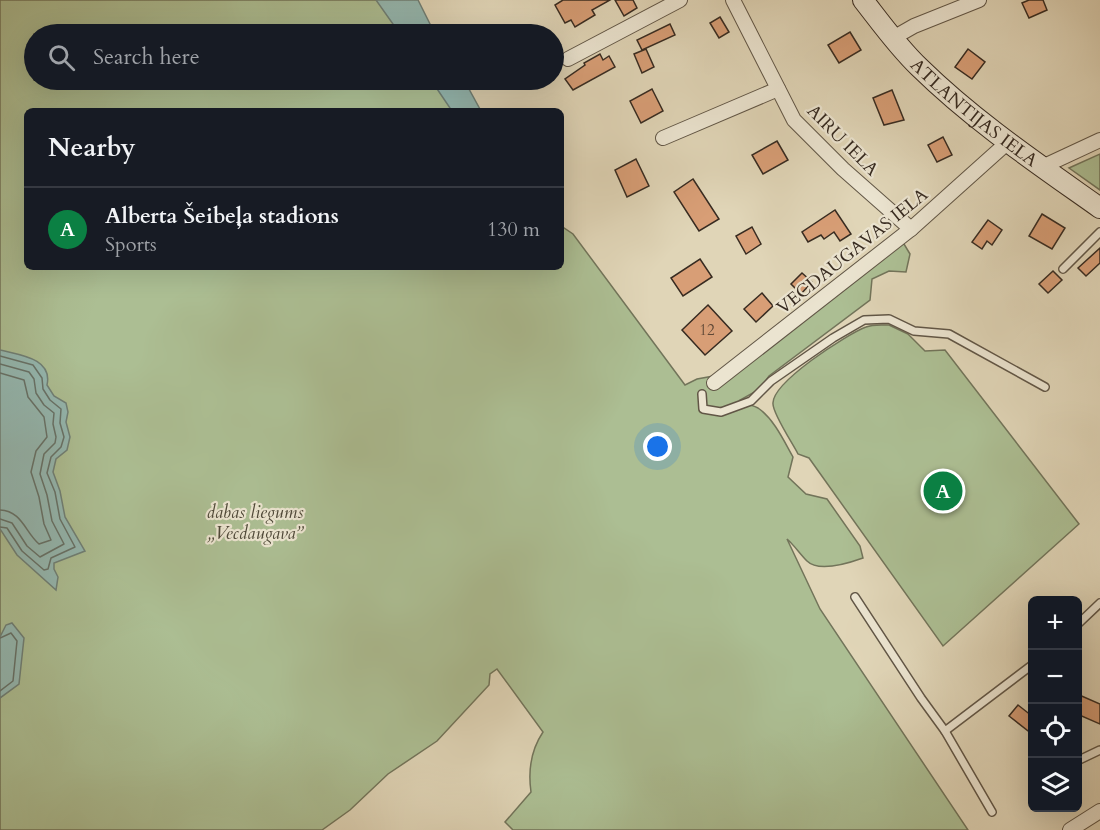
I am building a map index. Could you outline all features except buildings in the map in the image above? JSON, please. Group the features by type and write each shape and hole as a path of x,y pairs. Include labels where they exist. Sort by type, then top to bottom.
{"main road":[{"name":"ATLANTIJAS IELA","path":"863,0 893,38 926,73 964,107 1008,142 1100,208"}],"street":[{"path":"568,59 680,0"},
{"name":"AIRU IELA","path":"733,0 794,120 843,169 911,229"},
{"path":"893,38 958,4 979,0"},
{"path":"663,138 778,89"},
{"path":"1042,167 1100,140"},
{"name":"VECDAUGAVAS IELA","path":"714,383 911,229 1008,142"},
{"path":"1072,829 1100,811"}],"lane":[{"path":"1063,269 1100,232"},
{"path":"702,394 703,409 721,412 751,401 771,381 833,338 864,320 889,319 914,331 949,334 1045,387"},
{"path":"855,597 945,731 992,812"},
{"path":"1082,619 1100,603"},
{"path":"945,731 1028,671"},
{"path":"1082,759 1100,750"}],"green space":[{"name":"dabas liegums „Vecdaugava”","path":"0,0 414,0 426,24 24,24 24,90 461,90 472,108 24,108 24,270 564,270 564,228 573,234 685,385 697,379 719,375 898,244 904,244 910,254 906,272 889,271 872,279 870,300 769,376 760,389 740,400 758,408 778,431 793,457 788,477 806,494 827,499 860,546 863,558 826,567 812,565 787,539 820,609 968,830 513,830 505,822 531,792 531,761 543,732 497,669 490,674 489,685 437,741 388,774 350,810 322,830 0,830"},
{"path":"1100,154 1100,190 1069,168"},
{"path":"889,325 908,334 925,351 945,350 1079,524 943,646 809,458 798,454 773,404 784,384 828,349 866,327"}],"water":[{"path":"376,0 418,0 430,24 393,24"},
{"path":"438,90 469,90 479,108 450,108"},
{"path":"0,350 25,356 40,363 45,369 47,385 54,396 66,403 68,412 66,422 70,437 67,450 56,459 53,472 60,491 65,517 85,551 54,563 58,577 56,590 17,555 0,529"},
{"path":"12,623 24,638 19,684 0,698 0,637 6,625"}],"place":[{"name":"Alberta Šeibeļa stadions","path":"943,491"}]}
